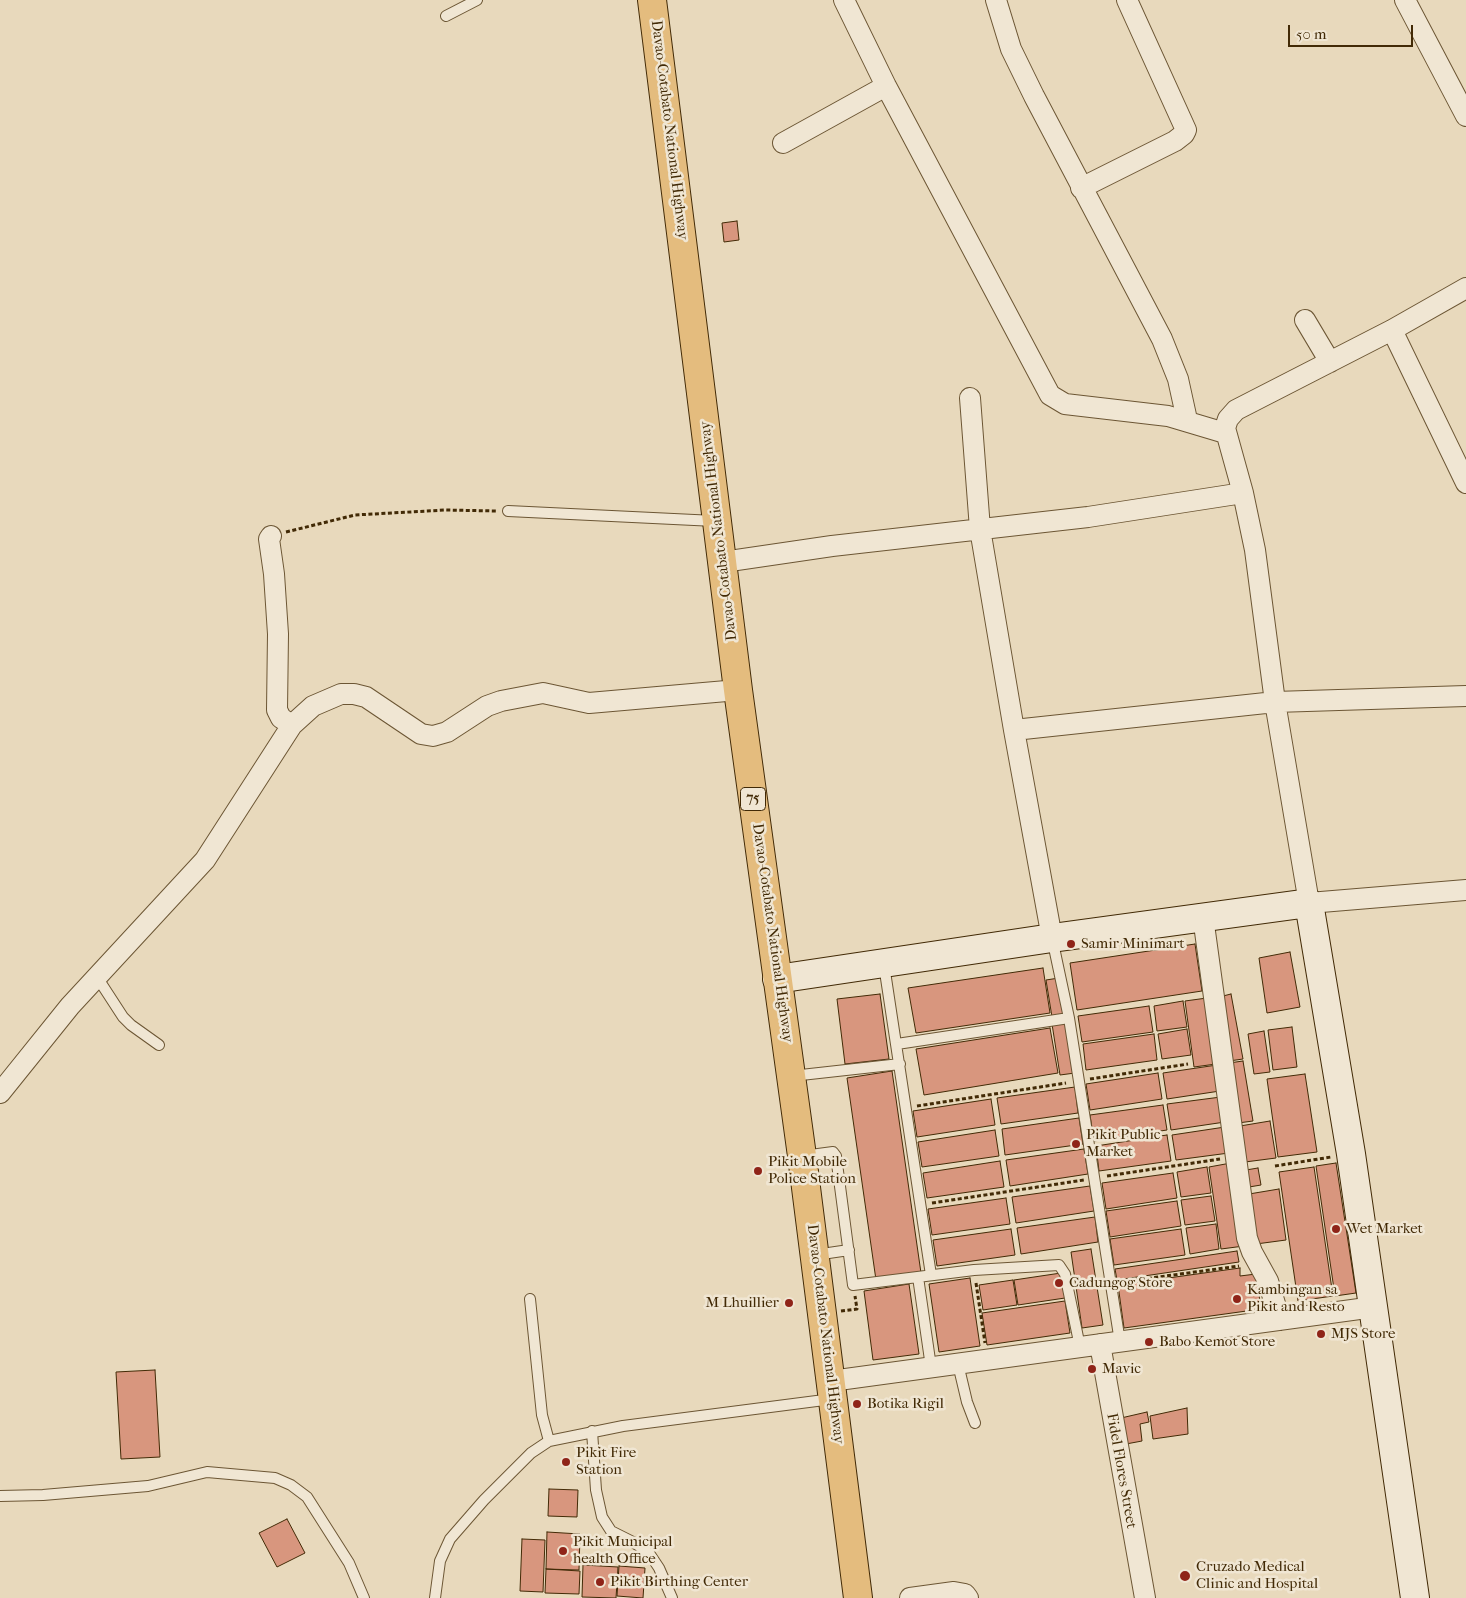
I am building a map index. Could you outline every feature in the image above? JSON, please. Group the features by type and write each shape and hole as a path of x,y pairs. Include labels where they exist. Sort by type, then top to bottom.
{"highway":[{"name":"Davao-Cotabato National Highway","path":"652,0 738,690 792,1076 858,1598"}],"street":[{"path":"844,0 886,86 1050,395 1065,404 1168,416 1187,420 1225,433"},
{"path":"1081,188 1175,141 1186,130 1127,0"},
{"path":"1405,0 1466,116"},
{"path":"1001,2 1011,49 1081,188 1162,338 1178,379 1187,420"},
{"path":"783,143 886,86"},
{"path":"1415,1598 1351,1154 1275,702 1255,550 1244,493 1225,433 1228,418 1236,410 1392,330 1466,288"},
{"path":"1305,320 1330,362"},
{"path":"1392,330 1466,483"},
{"path":"970,398 980,529 1052,938"},
{"path":"723,562 832,546 1088,517 1244,493"},
{"path":"271,536 269,539 274,574 278,634 277,710 281,718 292,725"},
{"path":"0,1093 70,1006 205,860 292,725 313,706 341,694 354,694 366,697 422,734 432,736 448,732 494,704 543,693 589,703 738,690"},
{"path":"1014,730 1275,702 1466,696"},
{"path":"778,979 1052,938 1309,903 1466,890"},
{"path":"1203,917 1248,1238 1268,1281 1280,1320"},
{"path":"832,1390 931,1367 1374,1307"},
{"name":"Fidel Flores Street","path":"1100,1344 1145,1598"},
{"path":"910,1598 954,1592 965,1594 968,1598"}],"lane":[{"path":"446,16 477,0"},
{"path":"508,511 718,521"},
{"path":"1052,938 1069,1018 1120,1342"},
{"path":"884,964 931,1275"},
{"path":"97,977 123,1017 159,1046"},
{"path":"897,1044 1069,1018"},
{"path":"792,1076 900,1064"},
{"path":"802,1156 833,1152 836,1156 853,1285 974,1270 1059,1265 1065,1274 1080,1347"},
{"path":"814,1256 849,1250"},
{"path":"918,1277 931,1367"},
{"path":"530,1299 542,1415 549,1441"},
{"path":"958,1364 967,1402 975,1423"},
{"path":"435,1598 440,1561 450,1539 484,1500 531,1453 549,1441 592,1431 832,1390"},
{"path":"592,1431 596,1490 602,1517 611,1531 633,1542 649,1553 660,1568 672,1598"},
{"path":"0,1496 53,1494 148,1486 207,1472 275,1478 290,1485 307,1497 349,1563 364,1598"}],"path":[{"path":"271,536 355,515 446,510 508,511"},
{"path":"906,1108 1188,1064"},
{"path":"1275,1166 1351,1154"},
{"path":"920,1204 1238,1157"},
{"path":"1111,1284 1258,1263"},
{"path":"974,1270 988,1360"}],"building":[{"path":"737,221 739,240 724,242 722,223"},
{"path":"1195,944 1202,991 1077,1010 1070,963"},
{"path":"1290,952 1300,1007 1267,1013 1259,958"},
{"path":"1043,968 1050,1013 916,1033 908,988"},
{"path":"1059,978 1064,1015 1052,1017 1046,980"},
{"path":"880,994 889,1059 845,1064 837,999"},
{"path":"1231,994 1243,1059 1229,1061 1219,997"},
{"path":"1207,998 1216,1064 1194,1067 1185,1001"},
{"path":"1183,1001 1187,1027 1157,1031 1154,1006"},
{"path":"1149,1006 1153,1032 1082,1042 1078,1016"},
{"path":"1067,1022 1075,1073 1060,1075 1052,1024"},
{"path":"1292,1027 1297,1067 1273,1070 1268,1030"},
{"path":"1050,1028 1058,1073 924,1095 916,1049"},
{"path":"1187,1029 1191,1055 1162,1059 1158,1034"},
{"path":"1264,1031 1270,1072 1254,1074 1248,1034"},
{"path":"1154,1034 1157,1060 1086,1070 1083,1044"},
{"path":"1243,1061 1253,1121 1238,1123 1229,1063"},
{"path":"1217,1065 1220,1091 1167,1099 1163,1073"},
{"path":"892,1071 921,1273 876,1280 847,1078"},
{"path":"1158,1073 1162,1099 1090,1110 1086,1084"},
{"path":"1305,1074 1317,1152 1278,1157 1267,1079"},
{"path":"1075,1087 1078,1113 1001,1124 997,1098"},
{"path":"1221,1097 1225,1122 1171,1130 1167,1104"},
{"path":"991,1099 995,1125 917,1137 913,1111"},
{"path":"1163,1105 1167,1130 1094,1141 1090,1115"},
{"path":"1079,1118 1083,1144 1005,1155 1002,1129"},
{"path":"1270,1121 1276,1158 1245,1162 1240,1126"},
{"path":"1225,1127 1229,1153 1176,1160 1172,1135"},
{"path":"995,1130 999,1156 922,1167 918,1142"},
{"path":"1167,1135 1171,1161 1099,1171 1096,1146"},
{"path":"1084,1149 1088,1174 1010,1186 1006,1160"},
{"path":"1000,1161 1004,1187 927,1198 923,1173"},
{"path":"1231,1163 1244,1246 1221,1249 1209,1167"},
{"name":"Wet Market","path":"1336,1163 1356,1293 1335,1296 1316,1166"},
{"path":"1207,1167 1211,1193 1181,1197 1177,1172"},
{"path":"1314,1167 1333,1296 1298,1301 1279,1172"},
{"path":"1258,1168 1261,1185 1249,1187 1246,1170"},
{"path":"1173,1173 1177,1198 1106,1209 1102,1183"},
{"path":"1090,1186 1094,1211 1016,1223 1012,1197"},
{"path":"1279,1189 1286,1240 1256,1244 1249,1194"},
{"path":"1211,1196 1215,1221 1185,1225 1181,1200"},
{"path":"1006,1198 1010,1224 932,1235 928,1209"},
{"path":"1177,1201 1181,1226 1110,1237 1106,1211"},
{"path":"1095,1217 1098,1242 1021,1254 1017,1228"},
{"path":"1216,1224 1219,1249 1190,1254 1186,1228"},
{"path":"1011,1229 1015,1255 937,1266 933,1240"},
{"path":"1181,1229 1185,1255 1114,1265 1110,1239"},
{"path":"1091,1249 1103,1325 1082,1328 1071,1252"},
{"path":"1237,1251 1239,1262 1117,1280 1115,1269"},
{"path":"1240,1268 1240,1276 1256,1274 1261,1309 1124,1328 1118,1285"},
{"path":"1061,1273 1065,1298 1018,1305 1014,1280"},
{"path":"970,1278 980,1346 939,1352 929,1284"},
{"path":"1013,1280 1017,1305 983,1310 979,1285"},
{"path":"909,1284 919,1354 873,1360 864,1291"},
{"path":"1065,1301 1070,1333 987,1345 982,1313"},
{"path":"155,1370 160,1457 121,1459 116,1372"},
{"path":"1187,1408 1188,1434 1153,1439 1150,1416"},
{"path":"1147,1412 1149,1422 1140,1424 1142,1441 1126,1444 1121,1418"},
{"path":"549,1489 578,1490 577,1517 548,1516"},
{"path":"287,1519 305,1553 277,1567 259,1533"},
{"name":"Pikit Municipal health Office","path":"547,1532 580,1534 579,1570 546,1569"},
{"path":"522,1539 545,1540 543,1592 520,1591"},
{"name":"Pikit Birthing Center","path":"583,1565 618,1567 616,1598 582,1597"},
{"path":"619,1566 645,1568 643,1598 617,1596"},
{"path":"546,1569 580,1571 579,1594 545,1593"}],"place":[{"name":"Samir Minimart","path":"1071,944"},
{"name":"Pikit Public Market","path":"1076,1144"},
{"name":"Pikit Mobile Police Station","path":"758,1171"},
{"name":"Wet Market","path":"1336,1229"},
{"name":"Cadungog Store","path":"1059,1283"},
{"name":"Kambingan sa Pikit and Resto","path":"1237,1299"},
{"name":"M Lhuillier","path":"789,1303"},
{"name":"MJS Store","path":"1321,1334"},
{"name":"Babo Kemot Store","path":"1149,1342"},
{"name":"Mavic","path":"1092,1369"},
{"name":"Botika Rigil","path":"857,1404"},
{"name":"Pikit Fire Station","path":"566,1462"},
{"name":"Pikit Municipal health Office","path":"563,1551"},
{"name":"Cruzado Medical Clinic and Hospital","path":"1185,1576"},
{"name":"Pikit Birthing Center","path":"600,1582"}]}
